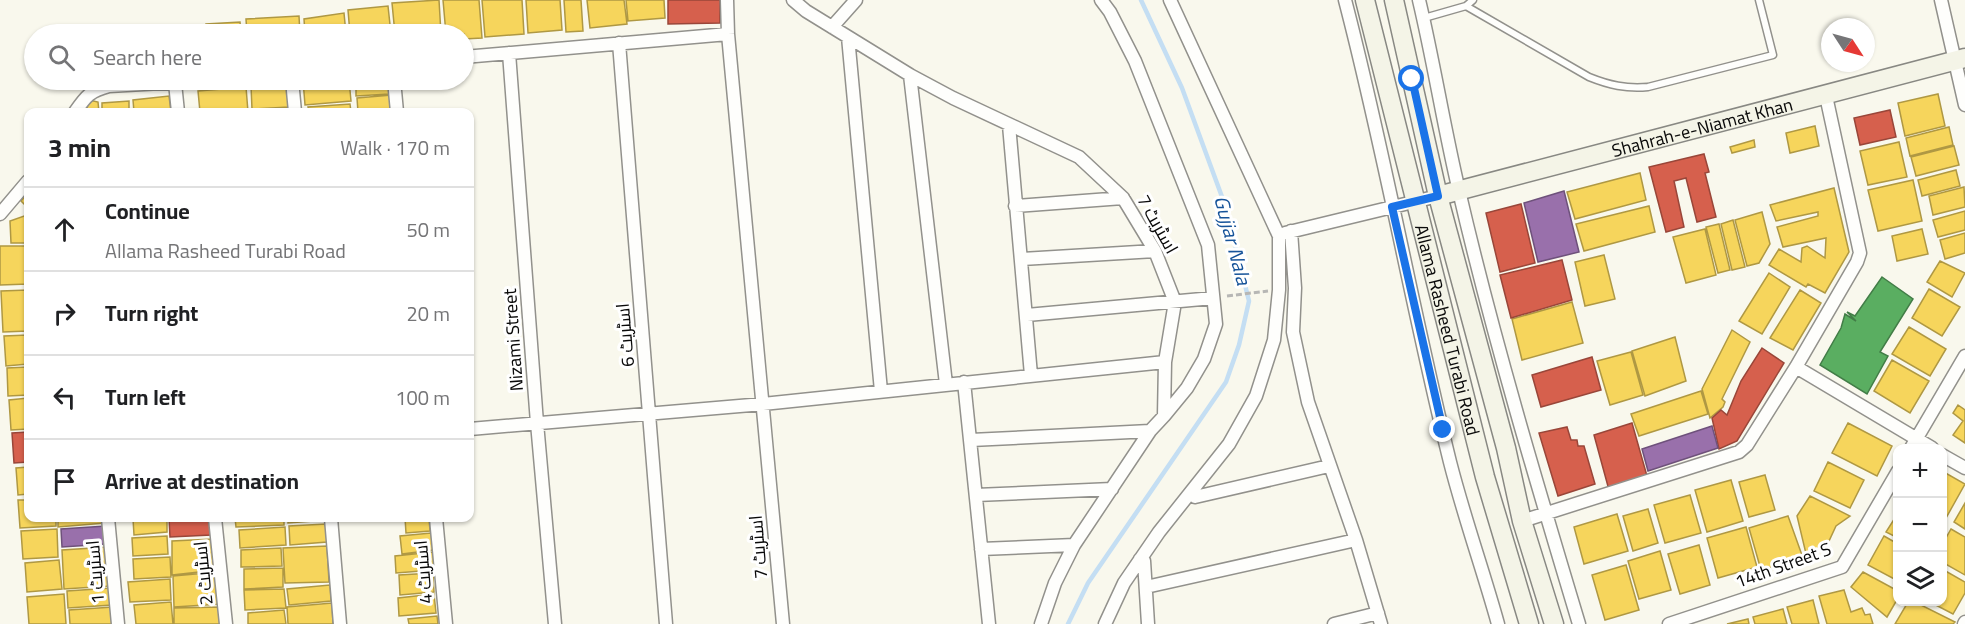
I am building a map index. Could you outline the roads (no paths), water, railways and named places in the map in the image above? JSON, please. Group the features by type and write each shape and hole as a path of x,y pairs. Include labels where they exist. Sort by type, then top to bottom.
{"main road":[{"name":"Allama Rasheed Turabi Road","path":"1365,0 1485,477 1529,624"},
{"name":"Allama Rasheed Turabi Road","path":"1394,0 1438,196 1506,448 1522,521 1554,624"},
{"name":"Shahrah-e-Niamat Khan","path":"1438,196 1960,59"}],"street":[{"name":"اسٹریٹ 7","path":"728,0 728,34 783,624"},
{"name":"اسٹریٹ 7","path":"793,0 848,38 910,75 1079,157 1123,198 1155,250 1175,302"},
{"path":"832,27 856,0"},
{"path":"1041,624 1055,583 1074,545 1150,431 1187,388 1204,359 1216,324 1216,297 1208,245 1135,61 1110,12 1101,0"},
{"path":"1106,624 1124,583 1140,559 1229,444 1256,396 1274,340 1279,290 1278,236 1170,0"},
{"path":"1345,0 1367,84 1392,207 1451,464 1498,624"},
{"path":"1419,0 1459,191 1492,323 1545,513 1579,624"},
{"path":"1941,0 1960,59 1965,105"},
{"path":"474,56 728,34"},
{"path":"848,38 881,391"},
{"name":"اسٹریٹ 6","path":"619,43 666,624"},
{"name":"Nizami Street","path":"508,53 555,624"},
{"path":"910,75 946,384"},
{"path":"78,108 93,90"},
{"path":"176,90 178,108"},
{"path":"293,90 295,108"},
{"path":"395,90 397,108"},
{"path":"1522,521 1739,452 1747,445 1796,367 1860,253 1826,96"},
{"path":"1009,125 1015,206 1023,259 1031,375"},
{"path":"0,214 24,186"},
{"path":"1278,236 1438,196"},
{"path":"1015,206 1123,198"},
{"path":"1291,231 1295,288 1293,332 1308,402 1356,540 1379,619 1334,624"},
{"path":"1023,259 1155,250"},
{"path":"1279,290 1295,288"},
{"path":"1027,315 1216,297"},
{"path":"1164,416 1165,362 1175,302"},
{"path":"1796,367 1913,444 1965,356"},
{"path":"474,429 763,404 1165,362"},
{"path":"964,382 989,624"},
{"path":"971,440 1150,431"},
{"path":"1947,458 1965,468"},
{"path":"1191,493 1195,497 1329,466"},
{"name":"14th Street S","path":"1669,624 1842,567 1893,480"},
{"path":"976,495 1112,489"},
{"name":"اسٹریٹ 1","path":"108,522 118,624"},
{"name":"اسٹریٹ 2","path":"215,522 226,624"},
{"path":"331,522 340,624"},
{"name":"اسٹریٹ 4","path":"436,522 446,624"},
{"path":"1146,587 1356,540"},
{"path":"981,549 1074,545"},
{"path":"1140,559 1144,561 1148,624"}],"lane":[{"path":"1424,18 1466,6 1473,0"},
{"path":"1466,6 1589,77 1609,86 1630,88 1648,87 1773,55 1760,0"}],"waterway":[{"name":"Gujjar Nala","path":"1068,624 1088,583 1226,382 1239,345 1249,301 1225,205 1182,88 1141,0"}]}
